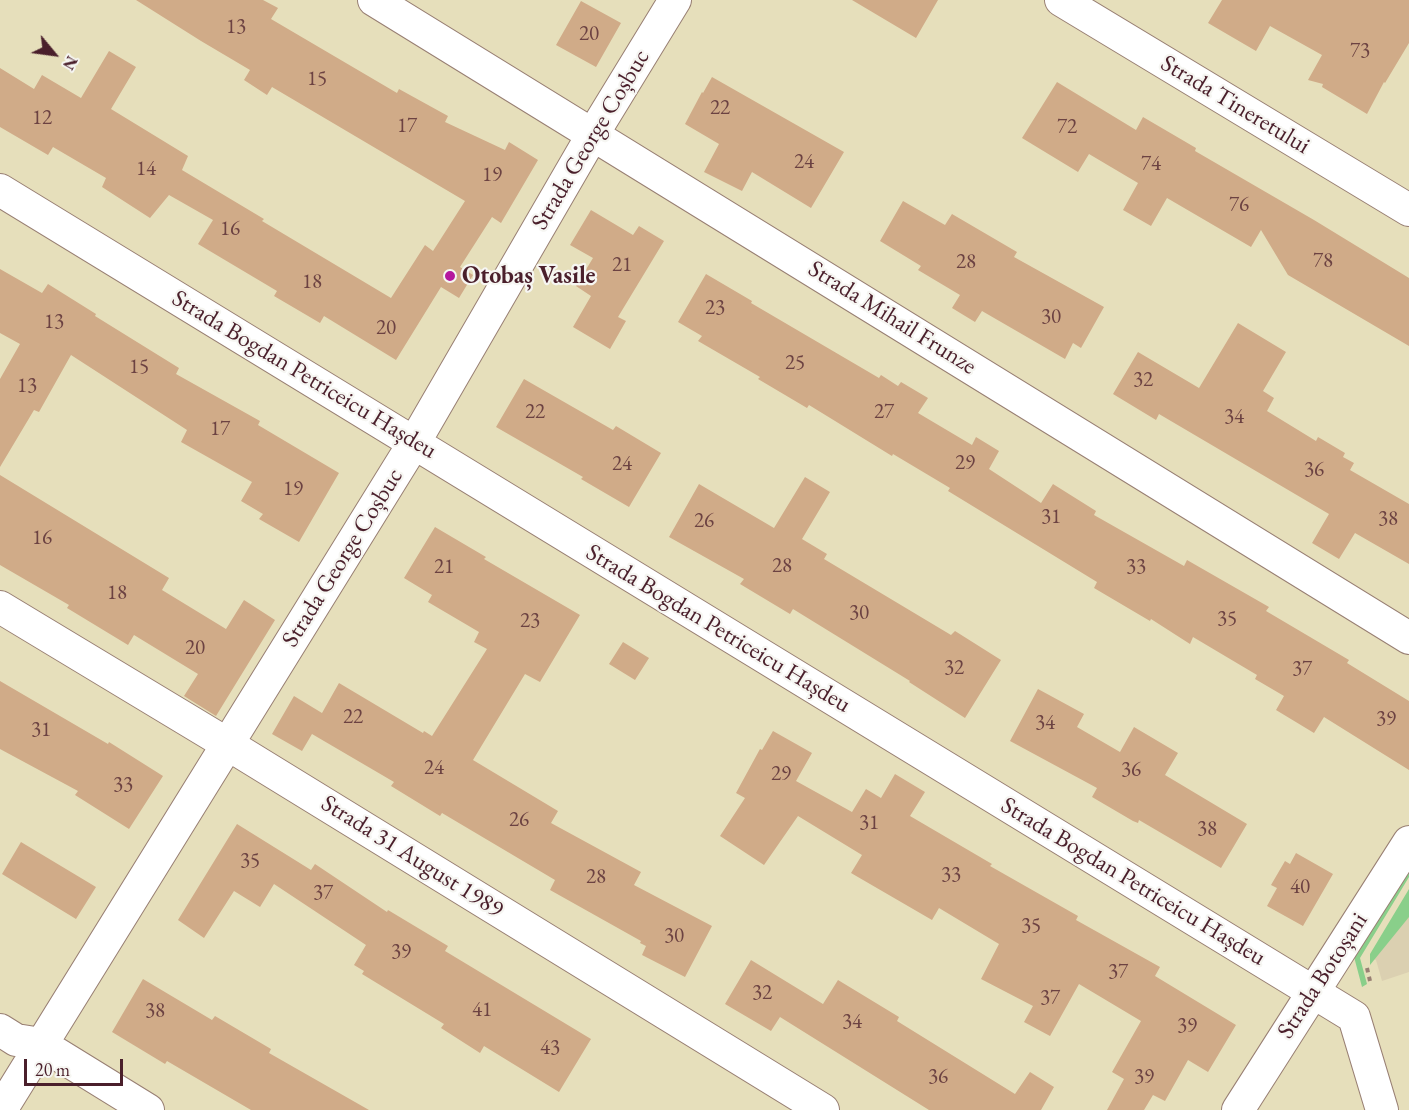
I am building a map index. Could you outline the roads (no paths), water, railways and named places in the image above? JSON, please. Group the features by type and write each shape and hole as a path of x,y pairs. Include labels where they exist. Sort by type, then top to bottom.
{"street":[{"name":"Strada Mihail Frunze","path":"374,0 1409,638"},
{"name":"Strada George Coșbuc","path":"1,1110 414,443 675,0"},
{"name":"Strada Tineretului","path":"1061,0 1409,210"},
{"name":"Strada Bogdan Petriceicu Hașdeu","path":"0,190 1354,1017 1382,1110"},
{"name":"Strada 31 August 1989","path":"0,607 229,744 823,1110"},
{"name":"Strada Botoșani","path":"1238,1110 1409,842"},
{"path":"0,1030 16,1040 41,1044 148,1110"}],"place":[{"name":"Otobaș Vasile","path":"450,276"}]}
